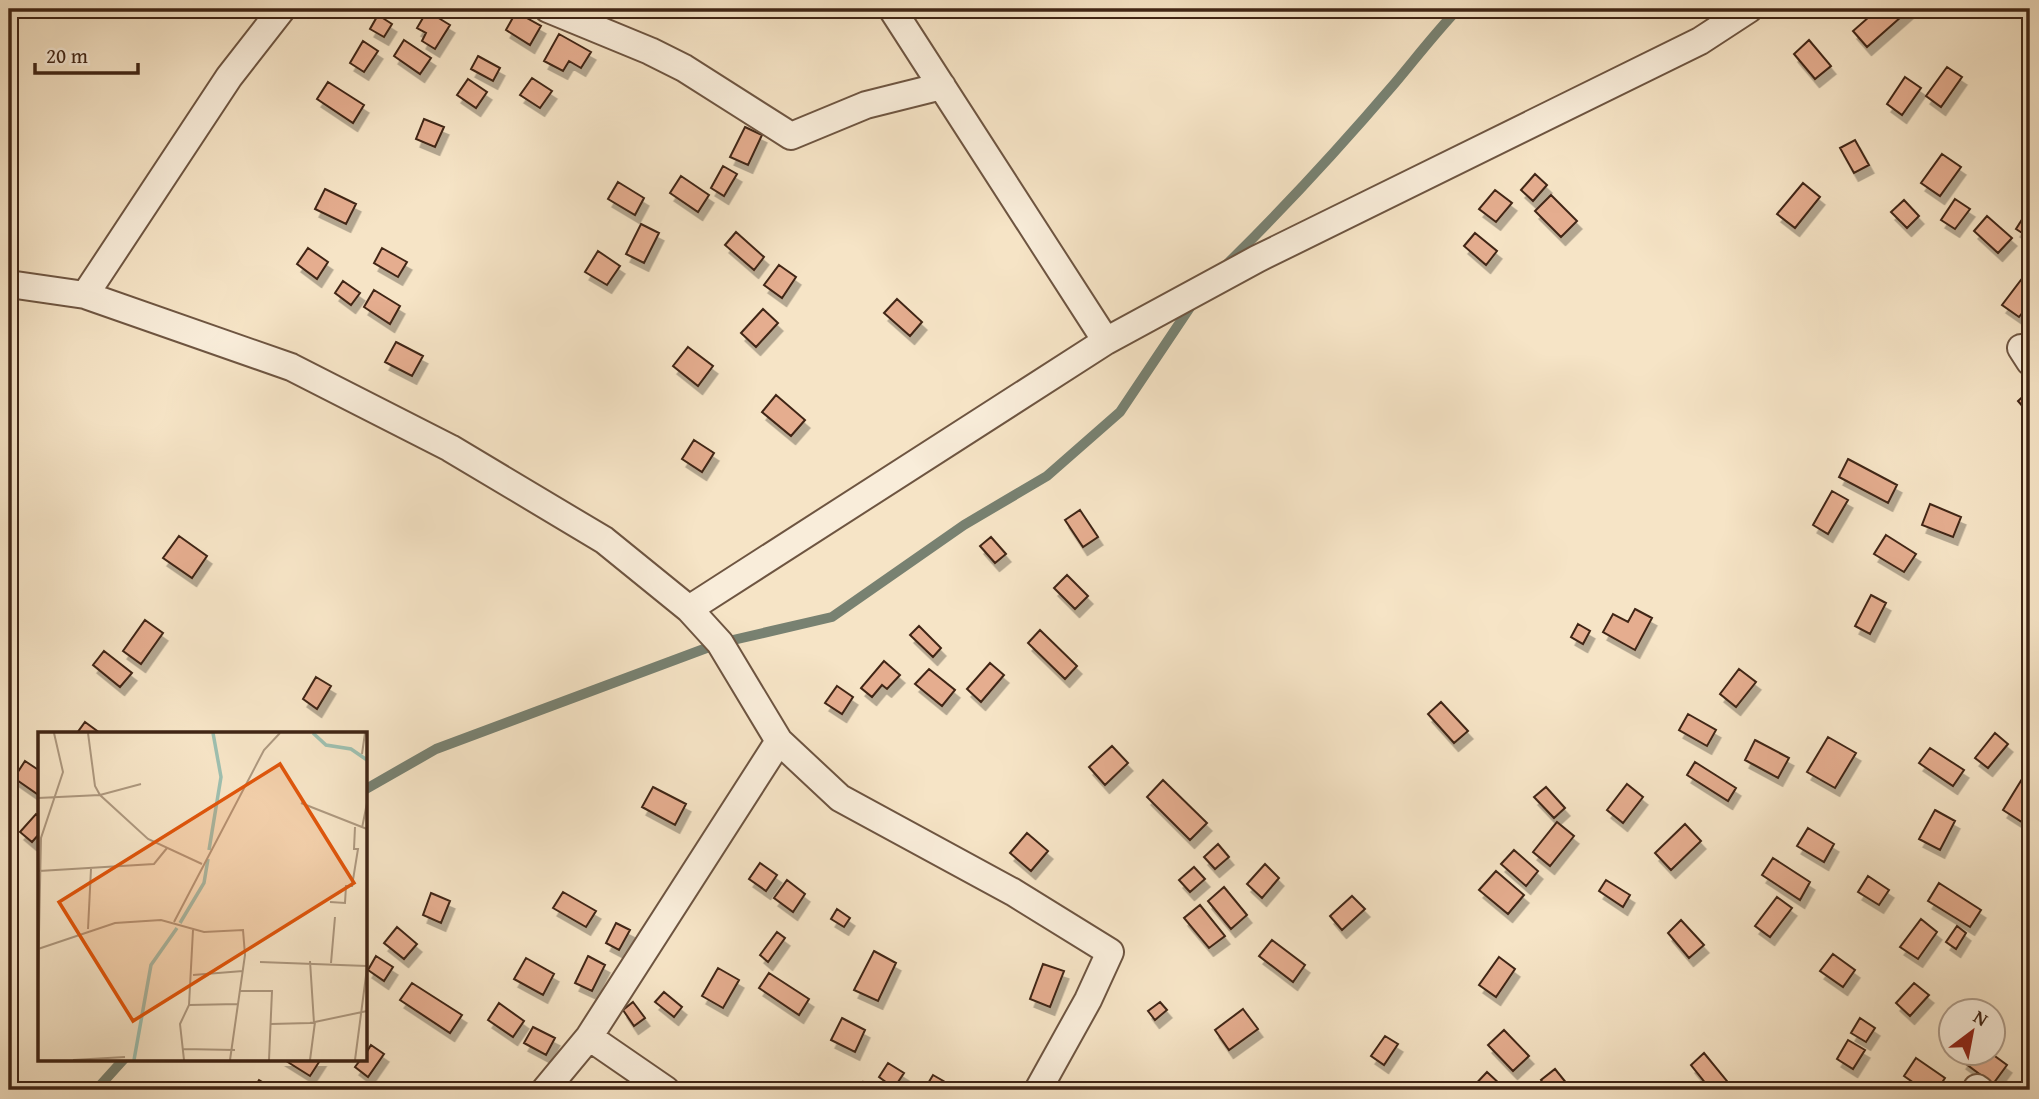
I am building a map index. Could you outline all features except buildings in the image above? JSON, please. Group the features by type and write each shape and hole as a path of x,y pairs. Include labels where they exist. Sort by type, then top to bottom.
{"street":[{"path":"85,295 229,77 282,9"},
{"path":"548,9 684,68 791,136 866,105 942,86"},
{"path":"892,9 1106,341"},
{"path":"689,609 1106,341 1257,259 1700,41 1749,9"},
{"path":"9,284 85,295 291,367 450,448 604,540 689,609 720,643 779,741 840,798 1013,892 1111,952 1088,1000 1038,1090"},
{"path":"545,1090 589,1037 779,741"},
{"path":"589,1037 666,1090"}],"waterway":[{"path":"1226,265 1334,153 1458,9"},
{"path":"368,788 436,749 720,643 832,617 964,525 1047,476 1120,412 1193,303"},
{"path":"96,1090 123,1060"}]}
